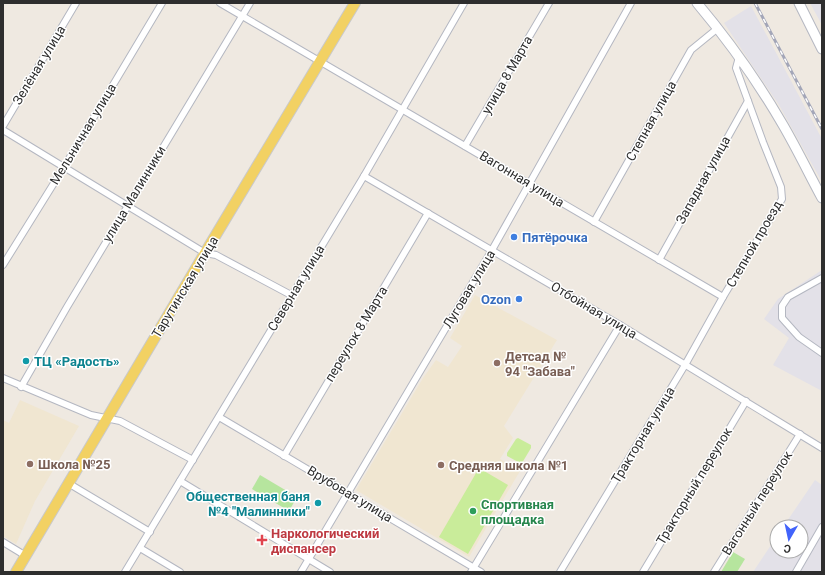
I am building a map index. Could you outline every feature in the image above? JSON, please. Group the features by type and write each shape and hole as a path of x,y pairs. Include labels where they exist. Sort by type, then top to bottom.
{"main road":[{"name":"Тарутинская улица","path":"16,572 355,3"},
{"path":"697,3 718,28 739,57 783,125 822,198"},
{"path":"798,3 822,49"}],"street":[{"name":"Зелёная улица","path":"3,126 76,3"},
{"name":"Мельничная улица","path":"3,265 64,167 162,3"},
{"name":"Вагонная улица","path":"220,3 723,297"},
{"name":"улица Малинники","path":"21,387 66,307 250,3"},
{"name":"Северная улица","path":"125,572 364,176 464,3"},
{"name":"улица 8 Марта","path":"465,146 549,3"},
{"name":"Луговая улица","path":"301,572 492,250 631,3"},
{"name":"Степная улица","path":"594,222 691,50 718,28"},
{"path":"739,57 736,68 748,101"},
{"name":"Западная улица","path":"658,260 748,101"},
{"name":"Степной проезд","path":"723,297 782,199 781,187 748,101"},
{"path":"3,130 205,253 216,255 291,295"},
{"name":"Отбойная улица","path":"364,176 620,325 822,448"},
{"name":"переулок 8 Марта","path":"284,456 428,213"},
{"path":"822,278 788,297 782,306 782,318 798,337 822,353"},
{"name":"Тракторная улица","path":"560,572 685,365 723,297"},
{"path":"472,570 620,325"},
{"path":"3,378 21,387 91,415 107,419 114,418 120,420 193,460"},
{"name":"Тракторный переулок","path":"643,572 746,401"},
{"name":"Врубовая улица","path":"218,417 472,570 481,572"},
{"name":"Вагонный переулок","path":"714,572 800,434"},
{"path":"180,481 330,572"},
{"path":"68,483 150,532"},
{"path":"796,572 822,527"},
{"path":"3,542 26,556"},
{"path":"140,548 180,572"}],"shaded area":[{"path":"810,3 822,3 822,25"},
{"path":"751,6 822,139 822,182 779,105 724,23"},
{"path":"822,270 822,391 773,365 789,338 764,319 778,299"},
{"name":"Средняя школа №1","path":"475,295 557,340 504,426 513,438 500,459 520,471 469,557 356,490 423,378 436,360 448,367 462,346 450,338"},
{"name":"Школа №25","path":"20,400 79,426 35,501 16,544 3,536 3,420 9,423"},
{"path":"815,480 822,485 822,572 753,572 769,548 769,559 809,559 809,519 788,519"}],"green space":[{"path":"518,438 531,445 531,448 522,463 507,456 507,453"},
{"name":"Спортивная площадка","path":"479,468 508,485 468,554 439,537"},
{"path":"260,475 297,497 289,511 252,489"},
{"path":"733,552 745,559 737,572 721,572"}],"railway":[{"path":"755,3 822,129"}],"place":[{"name":"Пятёрочка","path":"514,237"},
{"name":"Ozon","path":"519,299"},
{"name":"ТЦ «Радость»","path":"26,361"},
{"name":"Детсад № 94 \"Забава\"","path":"497,363"},
{"name":"Школа №25","path":"30,464"},
{"name":"Средняя школа №1","path":"441,465"},
{"name":"Общественная баня №4 \"Малинники\"","path":"318,503"},
{"name":"Спортивная площадка","path":"473,511"},
{"name":"Наркологический диспансер","path":"262,540"}]}
